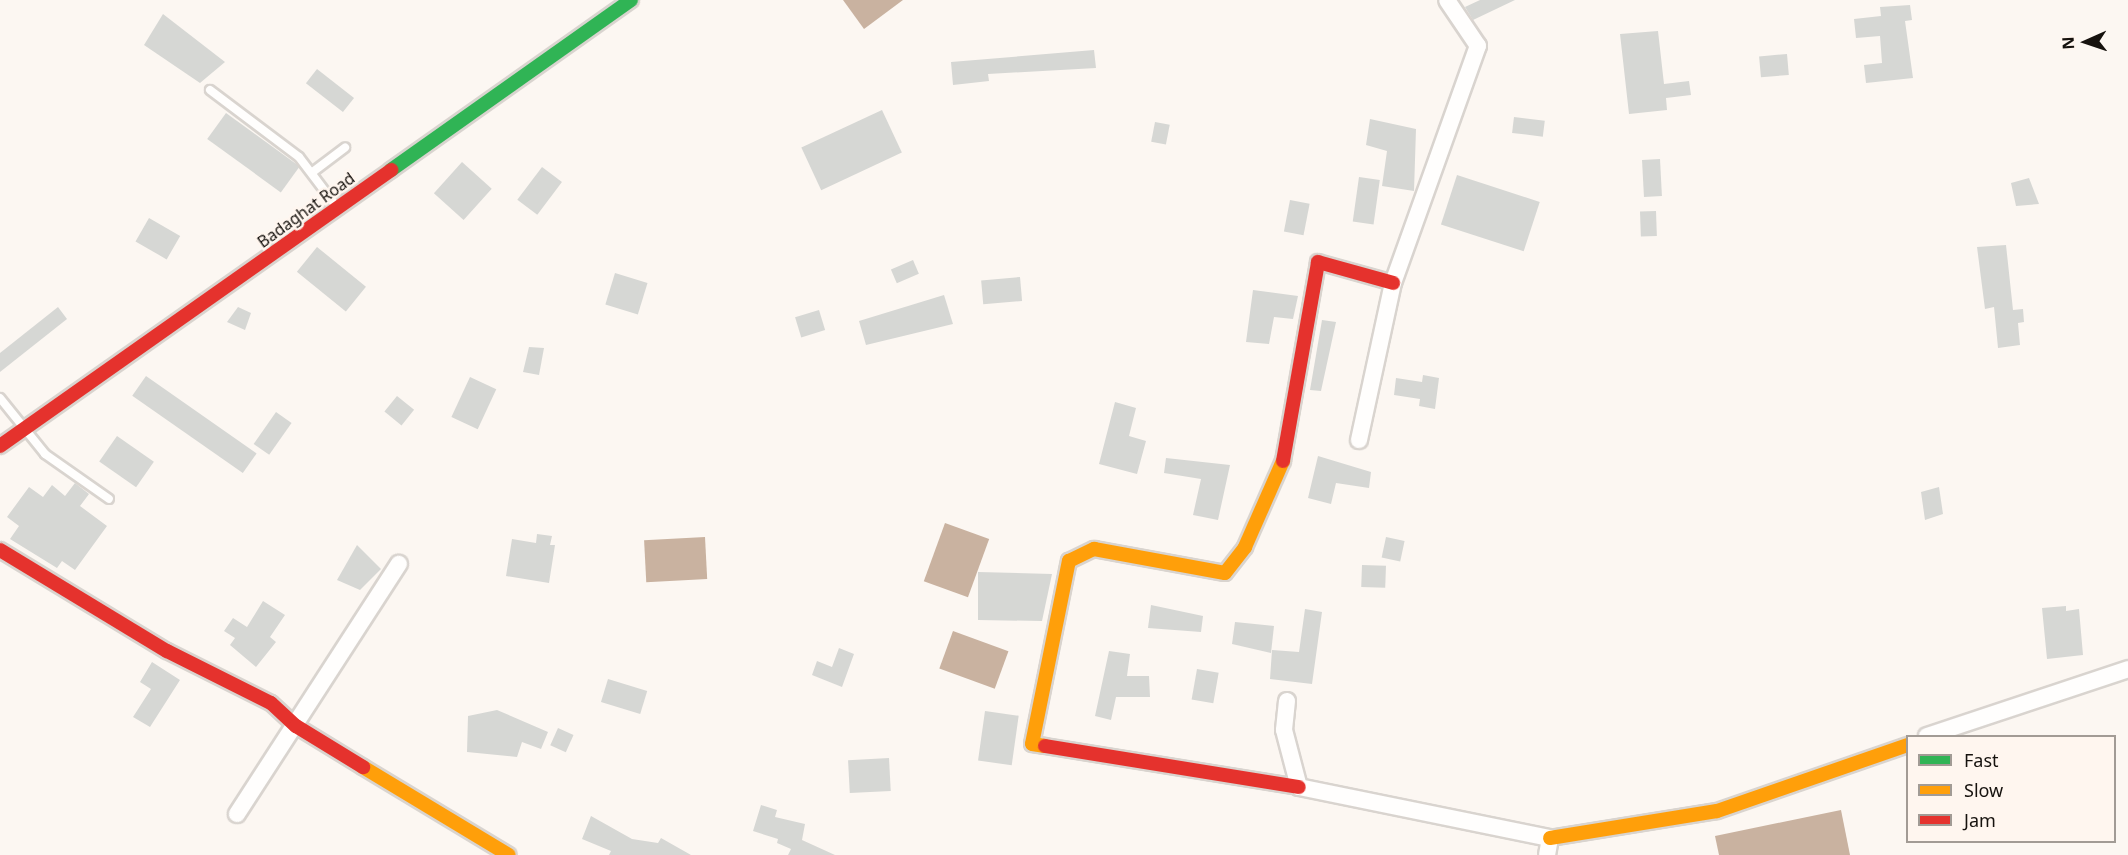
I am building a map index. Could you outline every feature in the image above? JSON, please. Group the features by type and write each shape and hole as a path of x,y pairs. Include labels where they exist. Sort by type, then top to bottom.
{"street":[{"name":"Badaghat Road","path":"0,446 631,0"},
{"path":"1359,440 1393,283 1478,46 1447,0"},
{"path":"1393,283 1318,262 1282,466 1245,547 1225,573 1094,549 1069,561 1032,744 1299,787 1550,838 1717,811 1906,746"},
{"path":"0,550 167,651 271,703 296,726 509,855"},
{"path":"237,814 399,564"},
{"path":"1930,735 2128,669"},
{"path":"1287,701 1284,730 1299,787"},
{"path":"1547,855 1550,838"}],"lane":[{"path":"210,90 314,171 338,209"},
{"path":"314,171 345,148"},
{"path":"0,398 21,430 109,499"}],"shaded area":[{"path":"843,0 903,0 864,29"},
{"path":"945,523 989,539 968,597 924,581"},
{"path":"705,537 707,579 646,582 644,540"},
{"path":"953,631 1008,651 995,689 939,669"},
{"path":"1841,810 1850,855 1719,855 1715,836"}],"building":[{"path":"1480,0 1515,0 1473,20 1465,7"},
{"path":"1910,5 1912,20 1905,21 1913,78 1866,83 1864,65 1882,63 1880,36 1856,38 1854,19 1881,16 1880,7"},
{"path":"163,14 225,62 200,83 144,45"},
{"path":"1658,31 1664,84 1689,81 1691,95 1666,98 1667,110 1629,114 1620,34"},
{"path":"1094,50 1096,68 988,74 989,81 953,85 951,62"},
{"path":"1787,54 1789,75 1761,77 1759,56"},
{"path":"317,69 354,98 343,112 306,83"},
{"path":"882,110 902,153 821,190 801,148"},
{"path":"226,113 300,166 281,192 207,139"},
{"path":"1514,117 1545,121 1543,137 1512,133"},
{"path":"1370,119 1416,129 1414,191 1382,186 1387,151 1366,145"},
{"path":"1155,122 1170,125 1166,144 1151,142"},
{"path":"1660,159 1662,196 1644,197 1642,160"},
{"path":"462,162 492,189 464,220 434,193"},
{"path":"542,167 562,182 537,215 517,200"},
{"path":"1457,175 1540,202 1524,251 1441,224"},
{"path":"1359,177 1380,180 1374,224 1353,222"},
{"path":"2029,178 2039,204 2016,206 2011,183"},
{"path":"1290,200 1310,204 1304,235 1284,231"},
{"path":"1656,211 1657,236 1641,237 1640,212"},
{"path":"149,218 180,236 167,259 136,241"},
{"path":"2006,245 2013,310 2023,309 2024,322 2018,323 2020,345 1998,348 1994,307 1985,309 1977,247"},
{"path":"317,247 366,287 346,312 297,272"},
{"path":"913,260 919,274 897,283 891,269"},
{"path":"615,273 648,283 638,314 605,305"},
{"path":"1020,277 1022,301 983,304 981,280"},
{"path":"1253,290 1298,296 1293,319 1274,317 1269,344 1246,342"},
{"path":"944,295 953,324 866,345 859,321"},
{"path":"58,307 67,319 0,372 0,353"},
{"path":"238,307 251,313 245,330 227,322"},
{"path":"819,310 825,330 801,337 795,317"},
{"path":"1322,320 1336,322 1321,391 1310,390"},
{"path":"529,347 544,348 539,375 523,372"},
{"path":"1423,375 1439,378 1435,409 1419,406 1420,399 1394,395 1396,378 1422,382"},
{"path":"146,376 257,453 243,473 132,396"},
{"path":"470,377 496,389 478,429 451,417"},
{"path":"397,396 414,410 402,425 384,412"},
{"path":"1115,402 1136,408 1129,436 1146,441 1137,474 1099,464"},
{"path":"276,412 292,423 269,455 254,444"},
{"path":"117,436 154,462 136,487 99,461"},
{"path":"1318,456 1371,472 1369,488 1336,483 1331,504 1308,498"},
{"path":"1166,458 1230,465 1218,520 1193,515 1201,479 1164,473"},
{"path":"75,483 89,494 80,506 107,526 75,570 62,561 57,568 10,539 19,526 7,517 29,487 43,497 52,485 65,496"},
{"path":"1939,487 1943,514 1925,520 1921,492"},
{"path":"537,534 552,536 550,545 555,545 549,583 506,576 512,539 536,543"},
{"path":"1386,537 1405,541 1400,561 1382,558"},
{"path":"357,545 381,569 360,590 337,580"},
{"path":"1362,565 1386,566 1385,588 1361,587"},
{"path":"978,572 1052,574 1042,621 978,620"},
{"path":"263,601 285,615 270,637 276,642 256,667 230,645 235,638 224,631 233,618 247,627"},
{"path":"1151,605 1203,616 1201,632 1148,628"},
{"path":"2066,606 2066,611 2079,609 2083,655 2047,659 2042,608"},
{"path":"1305,609 1322,612 1312,684 1270,679 1272,650 1299,652"},
{"path":"1235,622 1274,626 1271,653 1232,644"},
{"path":"839,648 854,654 842,687 812,675 817,661 832,667"},
{"path":"1109,651 1130,654 1127,676 1149,676 1150,697 1116,697 1111,720 1095,716"},
{"path":"152,662 180,680 150,727 133,717 151,689 140,682"},
{"path":"1197,669 1219,673 1213,703 1192,700"},
{"path":"608,679 647,691 640,714 601,702"},
{"path":"497,710 548,732 541,749 522,742 517,757 467,752 468,716"},
{"path":"985,711 1019,716 1012,765 978,761"},
{"path":"558,728 574,735 566,752 550,745"},
{"path":"889,758 891,791 850,793 848,760"},
{"path":"761,805 777,810 775,817 805,824 802,840 835,855 788,855 791,849 777,843 778,839 753,831"},
{"path":"591,816 632,839 658,843 661,838 691,855 609,855 611,851 582,839"}],"traffic: fast":[{"path":"391,170 631,0"}],"traffic: slow":[{"path":"1045,746 1032,744 1069,561 1094,549 1225,573 1245,547 1283,461"},
{"path":"1550,838 1717,811 1906,746"},
{"path":"363,767 509,855"}],"traffic: jam":[{"path":"0,446 391,170"},
{"path":"1283,461 1318,262 1393,283"},
{"path":"0,550 167,651 271,703 296,726 363,767"},
{"path":"1045,746 1299,787"}]}
